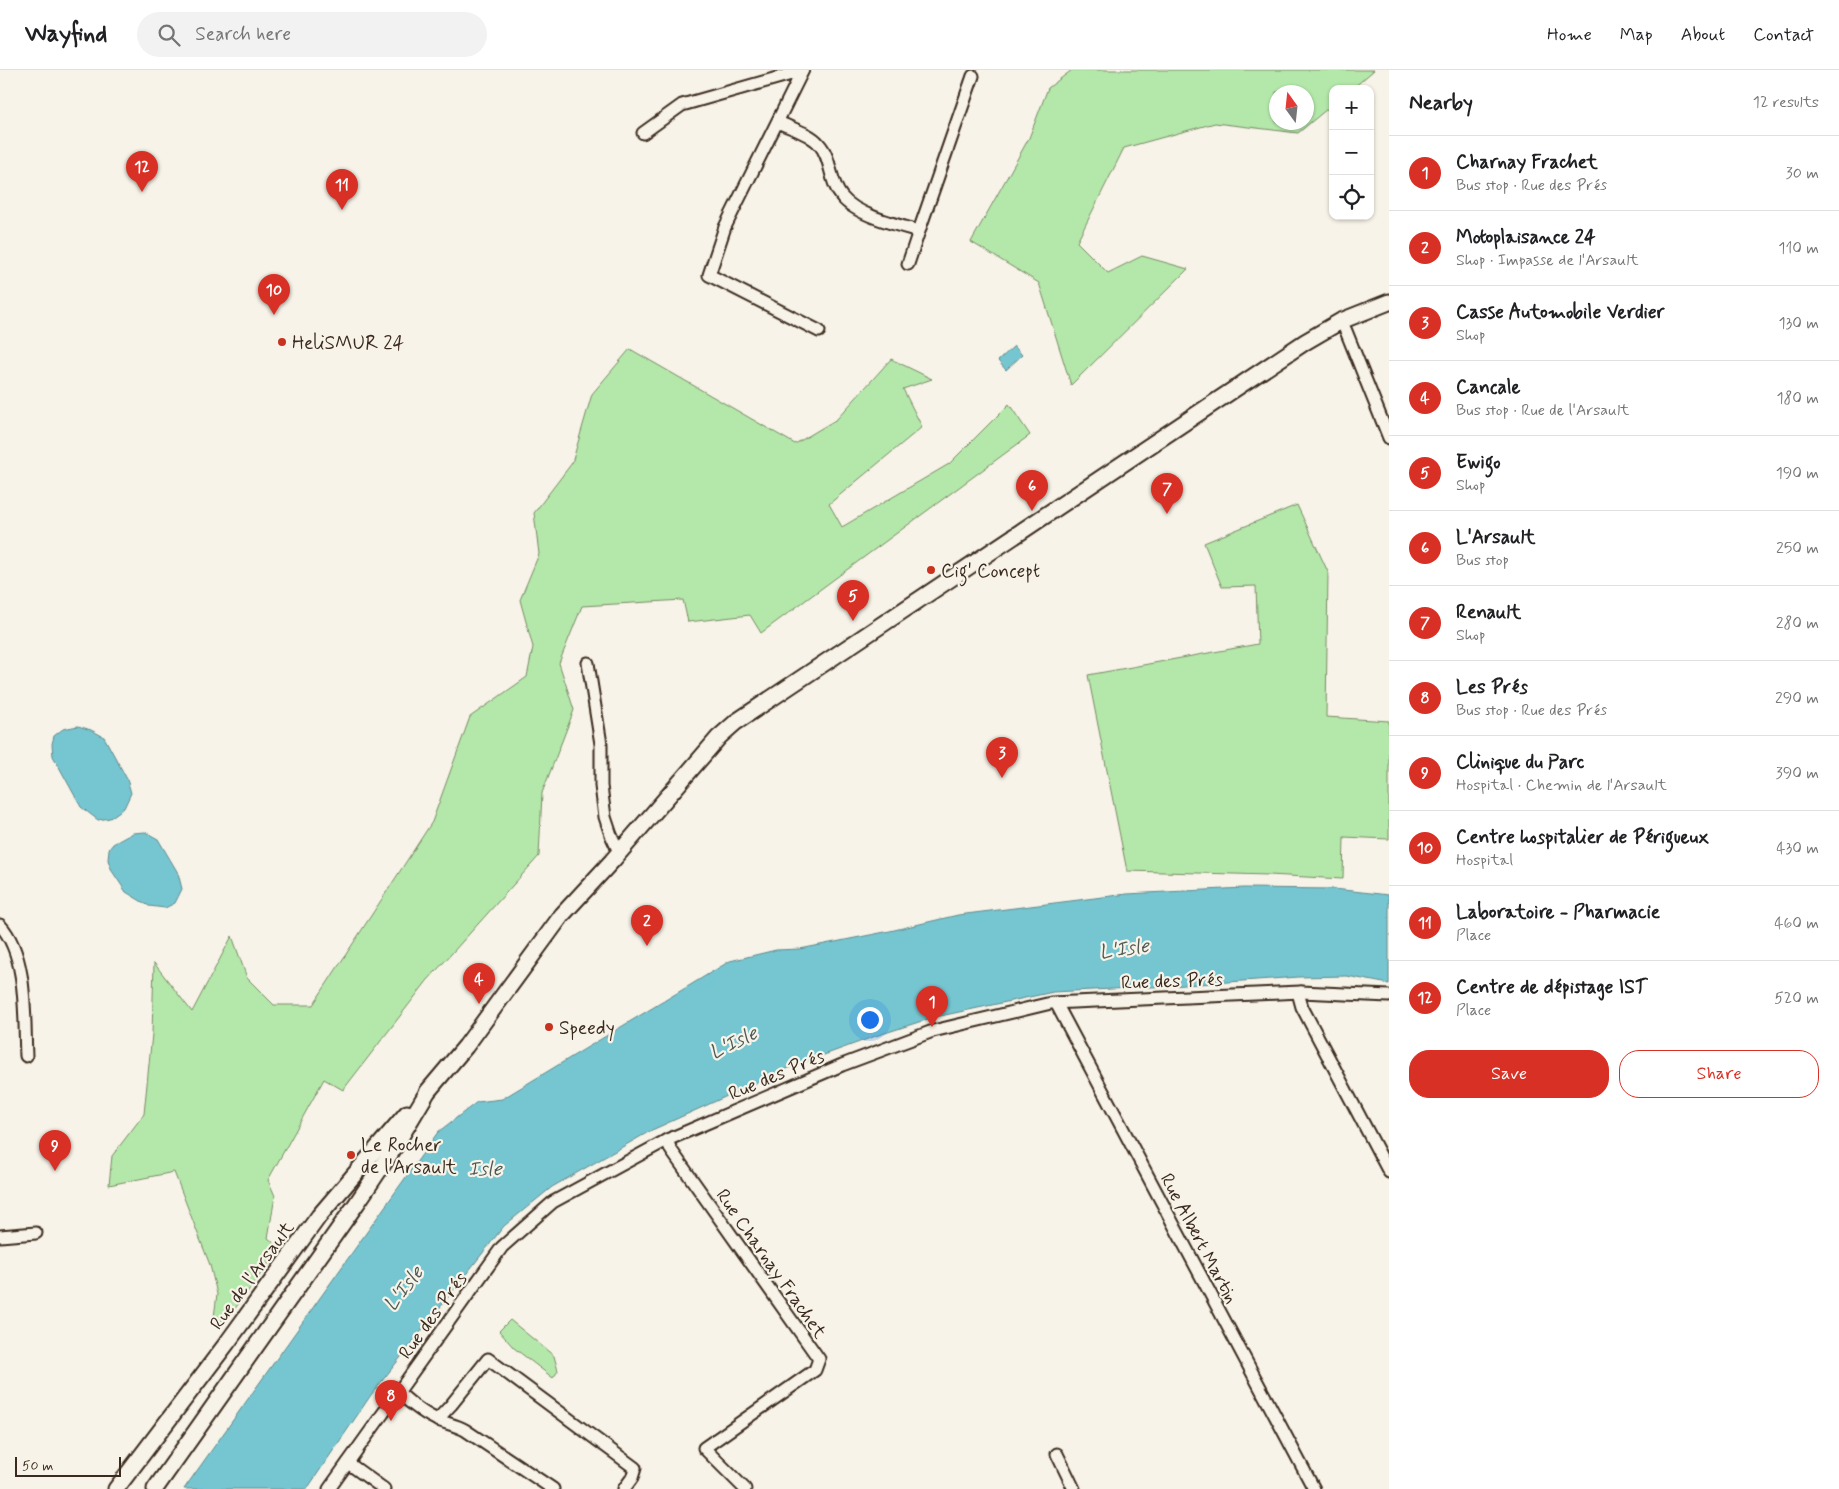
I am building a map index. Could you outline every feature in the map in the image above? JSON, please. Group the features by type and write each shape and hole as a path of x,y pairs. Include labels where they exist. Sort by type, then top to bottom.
{"main road":[{"path":"155,1489 394,1148 428,1091 466,1046 562,915 704,753 736,722 1304,342 1341,321 1389,302"},
{"name":"Rue de l'Arsault","path":"116,1489 227,1343 319,1216 428,1091"},
{"path":"319,1216 337,1208 348,1214"},
{"path":"306,1234 324,1231 333,1236"}],"street":[{"path":"803,70 725,227 709,275 819,331"},
{"path":"643,133 682,105 803,70"},
{"path":"908,264 973,76"},
{"path":"778,122 819,143 825,154 834,185 843,198 856,209 919,231"},
{"path":"1341,321 1389,438"},
{"path":"588,664 600,744 601,786 605,817 619,852"},
{"path":"0,925 10,939 22,981 26,1056"},
{"path":"1301,992 1302,1007 1389,1172"},
{"name":"Rue des Prés","path":"329,1489 502,1247 554,1202 667,1140 842,1065 933,1031 1056,1002 1301,992 1389,996"},
{"name":"Rue Albert Martin","path":"1056,1002 1314,1489"},
{"name":"Rue Charnay Frachet","path":"667,1140 671,1150 819,1359 815,1370 704,1448 745,1489"},
{"path":"0,1236 36,1233"},
{"path":"438,1420 488,1359 635,1468 632,1478 624,1489"},
{"path":"398,1392 438,1420 454,1424 465,1430 554,1489"},
{"path":"1057,1454 1074,1489"},
{"path":"348,1463 384,1489"}],"green space":[{"path":"1072,70 1374,70 1357,85 1329,85 1329,107 1314,120 1314,85 1269,85 1269,130 1215,123 1124,148 1077,242 1108,273 1142,256 1188,269 1071,385 1039,283 971,242 1029,138 1048,88"},
{"path":"1273,130 1302,130 1298,133"},
{"path":"630,349 795,444 837,419 891,359 932,379 903,389 922,427 829,504 842,527 949,464 1009,404 1030,435 761,633 750,615 688,622 683,600 582,606 559,663 574,710 542,793 539,856 427,981 343,1090 324,1079 268,1180 275,1196 268,1238 280,1248 225,1322 214,1317 217,1294 210,1265 174,1172 109,1185 112,1156 144,1114 152,1034 154,963 192,1012 232,936 247,978 274,1005 313,1005 432,822 470,717 527,677 533,647 520,600 539,554 534,513 572,463 592,394"},
{"path":"1297,505 1328,572 1326,717 1389,721 1389,839 1344,837 1343,879 1127,871 1088,675 1258,644 1256,586 1222,587 1204,543"},
{"path":"510,1320 554,1356 558,1371 553,1378 514,1348 499,1331"}],"water":[{"path":"1014,346 1022,355 1006,370 998,361"},
{"path":"78,726 104,737 127,779 131,793 124,808 110,818 98,820 81,807 53,756 52,744 54,736 63,729"},
{"path":"145,832 158,839 178,873 182,889 175,903 165,908 149,906 126,892 112,871 108,860 109,849 113,844 133,833"},
{"path":"1244,888 1334,889 1389,895 1389,984 1347,976 1299,977 1053,992 931,1018 791,1067 652,1130 552,1187 504,1226 371,1395 307,1489 184,1489 438,1132 477,1102 502,1099 730,961 776,950 800,949 890,931 958,915 1127,894"}],"place":[{"name":"Centre de dépistage IST","path":"142,192"},
{"name":"Laboratoire - Pharmacie","path":"342,210"},
{"name":"Centre hospitalier de Périgueux","path":"274,315"},
{"name":"HeliSMUR 24","path":"282,342"},
{"name":"L'Arsault","path":"1032,511"},
{"name":"Renault","path":"1167,514"},
{"name":"Cig' Concept","path":"931,570"},
{"name":"Ewigo","path":"853,621"},
{"name":"Casse Automobile Verdier","path":"1002,778"},
{"name":"Motoplaisance 24","path":"647,946"},
{"name":"Cancale","path":"479,1004"},
{"name":"Speedy","path":"549,1027"},
{"name":"Charnay Frachet","path":"932,1027"},
{"name":"Le Rocher de l'Arsault","path":"351,1155"},
{"name":"Clinique du Parc","path":"55,1171"},
{"name":"Les Prés","path":"391,1421"}],"water label":[{"name":"L'Isle","path":"1124,948"},
{"name":"L'Isle","path":"733,1042"},
{"name":"Isle","path":"485,1168"},
{"name":"L'Isle","path":"403,1288"}]}
